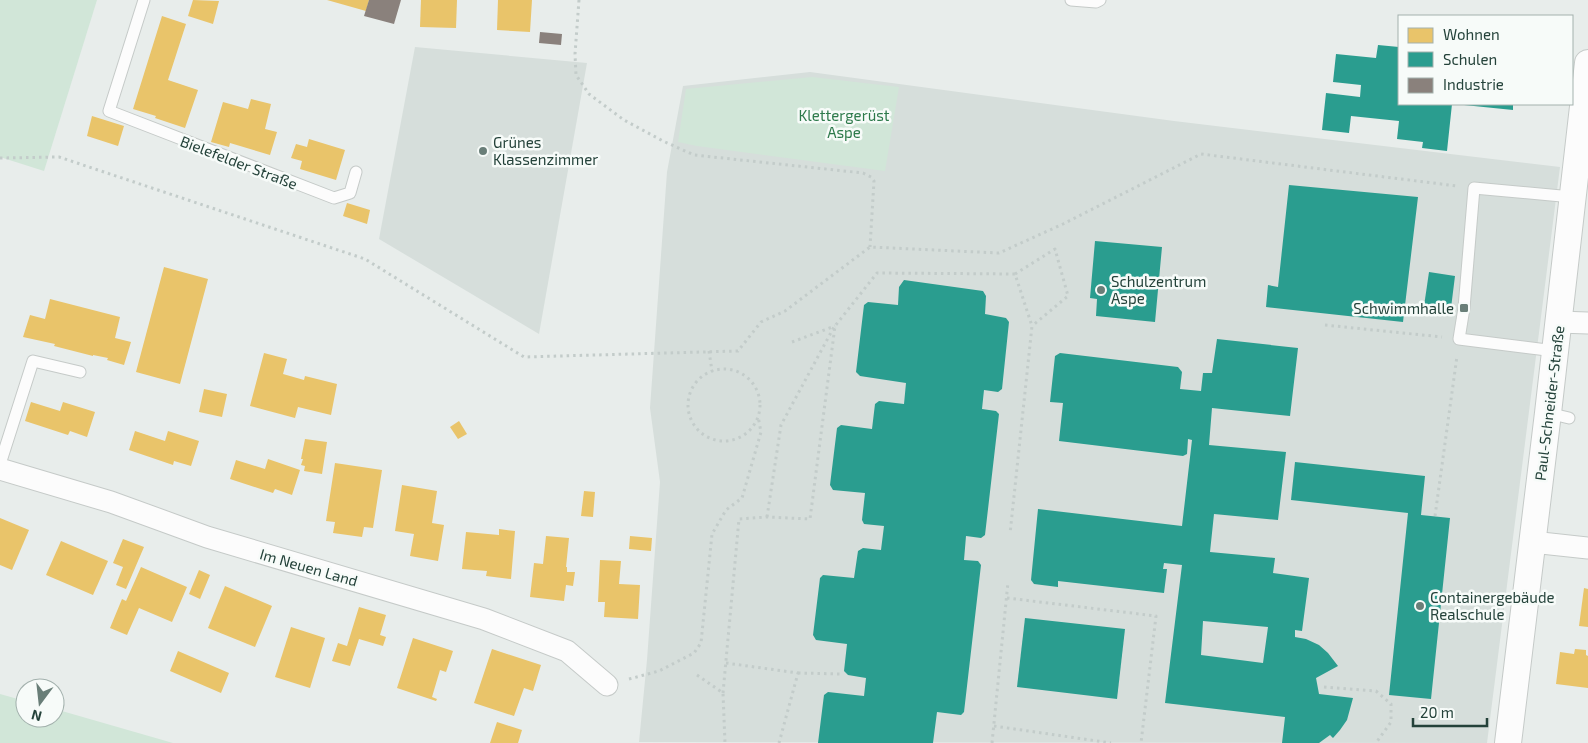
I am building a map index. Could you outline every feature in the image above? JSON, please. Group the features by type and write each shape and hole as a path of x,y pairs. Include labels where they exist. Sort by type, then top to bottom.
{"street":[{"name":"Paul-Schneider-Straße","path":"1508,743 1532,542 1559,416 1555,351 1588,63"},
{"path":"1558,322 1588,323"},
{"name":"Im Neuen Land","path":"0,469 111,502 207,537 484,619 567,651 607,685"},
{"path":"1532,542 1588,548"}],"lane":[{"name":"Bielefelder Straße","path":"144,0 109,111 334,198 350,193 356,172"},
{"path":"1071,0 1096,2 1100,0"},
{"path":"1555,351 1459,339 1464,308 1474,188 1572,197"},
{"path":"0,464 34,361 80,372"}],"path":[{"path":"579,0 575,54 576,75 590,94 624,120 662,141 694,155 863,173 871,177 874,181 870,247"},
{"path":"0,158 59,158 365,258 524,357 738,351 761,322 785,311 870,247 999,254 1063,224 1201,154 1474,188"},
{"path":"767,517 781,425 835,326 877,273 1015,274 1055,249 1068,296 1032,326"},
{"path":"1010,534 1032,326 1015,274"},
{"path":"1325,325 1459,339 1435,516"},
{"path":"792,342 835,326"},
{"path":"725,743 723,693 739,519 767,517 810,518 835,326"},
{"path":"708,351 712,371"},
{"path":"723,369 745,376 753,384 758,394 760,406 758,416 752,427 743,435 732,440 708,438 698,430 688,409 689,397 693,386 712,371 723,369"},
{"path":"607,685 659,671 694,653 701,643 712,534 726,510 742,498 761,432 758,416"},
{"path":"992,743 1008,582"},
{"path":"1006,598 1156,616 1141,743"},
{"path":"726,663 798,673 841,674"},
{"path":"779,743 798,673"},
{"path":"697,675 723,693"},
{"path":"1324,687 1376,691 1391,704 1391,722 1376,743"},
{"path":"994,726 1111,743"}],"shaded area":[{"name":"Grünes Klassenzimmer","path":"415,47 587,63 539,334 379,239"},
{"name":"Schulzentrum Aspe","path":"810,72 1174,121 1560,167 1487,743 639,742 660,482 650,408 667,172 683,86"}],"green space":[{"path":"0,0 97,0 44,171 0,157"},
{"name":"Klettergerüst Aspe","path":"812,77 899,87 885,171 678,142 686,89"},
{"path":"0,694 15,698 15,728 65,728 65,712 173,743 0,743"}],"building: Wohnen":[{"path":"193,0 219,1 213,24 188,16"},
{"path":"327,0 369,0 366,11"},
{"path":"421,0 457,0 456,28 420,27"},
{"path":"498,0 532,0 530,32 497,30"},
{"path":"162,16 186,24 168,80 198,90 185,128 133,109"},
{"path":"251,99 271,104 265,129 277,132 270,155 230,143 229,147 211,142 223,102 248,109"},
{"path":"92,116 124,126 118,146 87,136"},
{"path":"309,139 345,150 336,180 300,169 302,161 291,158 296,144 307,147"},
{"path":"347,203 370,210 367,224 343,216"},
{"path":"164,267 208,279 180,384 136,372"},
{"path":"50,299 120,317 115,338 131,342 124,365 107,360 108,358 93,356 54,346 55,344 23,337 30,315 45,319"},
{"path":"264,353 287,359 283,374 304,380 305,376 337,384 331,415 298,407 295,418 250,406"},
{"path":"204,389 227,394 222,417 199,412"},
{"path":"31,402 60,411 63,402 95,412 87,437 70,431 68,435 25,421"},
{"path":"459,421 467,434 458,439 450,427"},
{"path":"135,431 165,441 168,431 199,441 191,466 174,461 173,465 129,450"},
{"path":"305,439 327,442 322,474 304,471 305,466 301,465"},
{"path":"268,459 300,470 292,495 275,489 273,493 230,479 236,460 265,469"},
{"path":"335,463 382,470 373,528 364,527 362,537 333,533 335,522 326,521"},
{"path":"402,485 437,491 432,523 444,525 438,561 410,556 414,534 395,531"},
{"path":"584,491 595,492 593,517 581,516"},
{"path":"0,518 29,530 12,570 0,565"},
{"path":"499,529 515,531 511,579 486,576 487,571 462,569 466,532 499,535"},
{"path":"546,536 569,538 566,567 567,572 575,572 573,586 566,585 564,601 530,597 534,563 543,564"},
{"path":"630,536 652,538 651,551 629,549"},
{"path":"123,539 144,547 126,589 116,585 123,567 113,563"},
{"path":"61,541 108,561 93,595 46,575"},
{"path":"600,560 621,561 619,584 640,585 638,619 604,617 605,602 598,602"},
{"path":"141,567 187,587 172,622 139,608 127,635 110,628 122,599 126,601"},
{"path":"199,570 210,575 200,599 189,594"},
{"path":"225,586 272,606 255,647 208,628"},
{"path":"1584,588 1588,589 1588,627 1579,626"},
{"path":"359,607 386,615 380,635 386,637 383,646 359,639 350,666 332,661 338,643 347,646"},
{"path":"291,627 325,638 310,688 275,677"},
{"path":"413,638 453,651 446,672 440,670 432,697 437,699 436,701 397,688"},
{"path":"492,649 541,665 533,691 524,688 514,716 474,703"},
{"path":"1575,649 1586,650 1586,655 1588,656 1588,688 1556,684 1560,652 1574,654"},
{"path":"178,651 229,673 221,693 170,671"},
{"path":"497,722 522,730 518,743 490,743"}],"building: Schulen":[{"path":"1378,45 1398,47 1398,105 1452,105 1447,151 1422,148 1423,142 1397,139 1399,121 1351,116 1349,133 1322,130 1326,93 1360,97 1361,85 1333,82 1336,54 1376,58"},
{"path":"1464,105 1513,105 1513,110"},
{"path":"1289,185 1418,197 1403,322 1266,307 1268,285 1278,287"},
{"path":"1095,241 1162,247 1155,322 1096,316 1097,299 1090,298"},
{"path":"1429,272 1455,276 1450,316 1423,313"},
{"path":"904,280 983,291 986,296 985,314 1006,318 1009,322 1002,389 998,392 984,390 982,409 996,411 999,414 985,535 981,538 966,536 964,560 978,561 981,565 964,712 961,715 937,712 933,743 818,743 824,695 828,692 864,696 866,678 848,675 844,671 847,644 816,640 813,635 820,578 823,575 854,578 858,551 863,548 881,550 884,526 864,524 862,520 865,493 833,490 830,485 837,428 841,425 872,429 875,404 879,401 904,404 906,383 860,376 856,372 864,305 868,302 898,305 899,287"},
{"path":"1217,339 1298,348 1290,416 1212,408 1209,445 1286,452 1278,520 1214,514 1210,552 1275,558 1273,573 1309,578 1302,631 1295,630 1295,637 1306,639 1319,645 1338,666 1316,678 1319,694 1353,698 1347,720 1340,730 1333,738 1330,735 1319,743 1282,743 1285,717 1165,703 1182,565 1164,563 1163,569 1167,569 1164,593 1058,581 1058,587 1034,584 1031,580 1038,509 1182,526 1192,440 1188,439 1187,454 1183,456 1059,441 1063,403 1050,402 1055,356 1060,353 1178,367 1182,372 1180,389 1201,391 1203,373 1212,373","holes":["1203,621 1268,627 1263,663 1201,655"]},
{"name":"Containergebäude Realschule","path":"1295,462 1425,476 1421,515 1450,518 1431,699 1389,695 1408,513 1291,500"},
{"path":"1025,618 1125,629 1117,699 1017,687"}],"building: Industrie":[{"path":"369,0 401,0 394,24 364,16"},
{"path":"540,32 562,34 561,45 539,43"}],"place":[{"name":"Grünes Klassenzimmer","path":"483,151"},
{"name":"Schulzentrum Aspe","path":"1101,290"},
{"name":"Schwimmhalle","path":"1464,308"},
{"name":"Containergebäude Realschule","path":"1420,606"}]}
